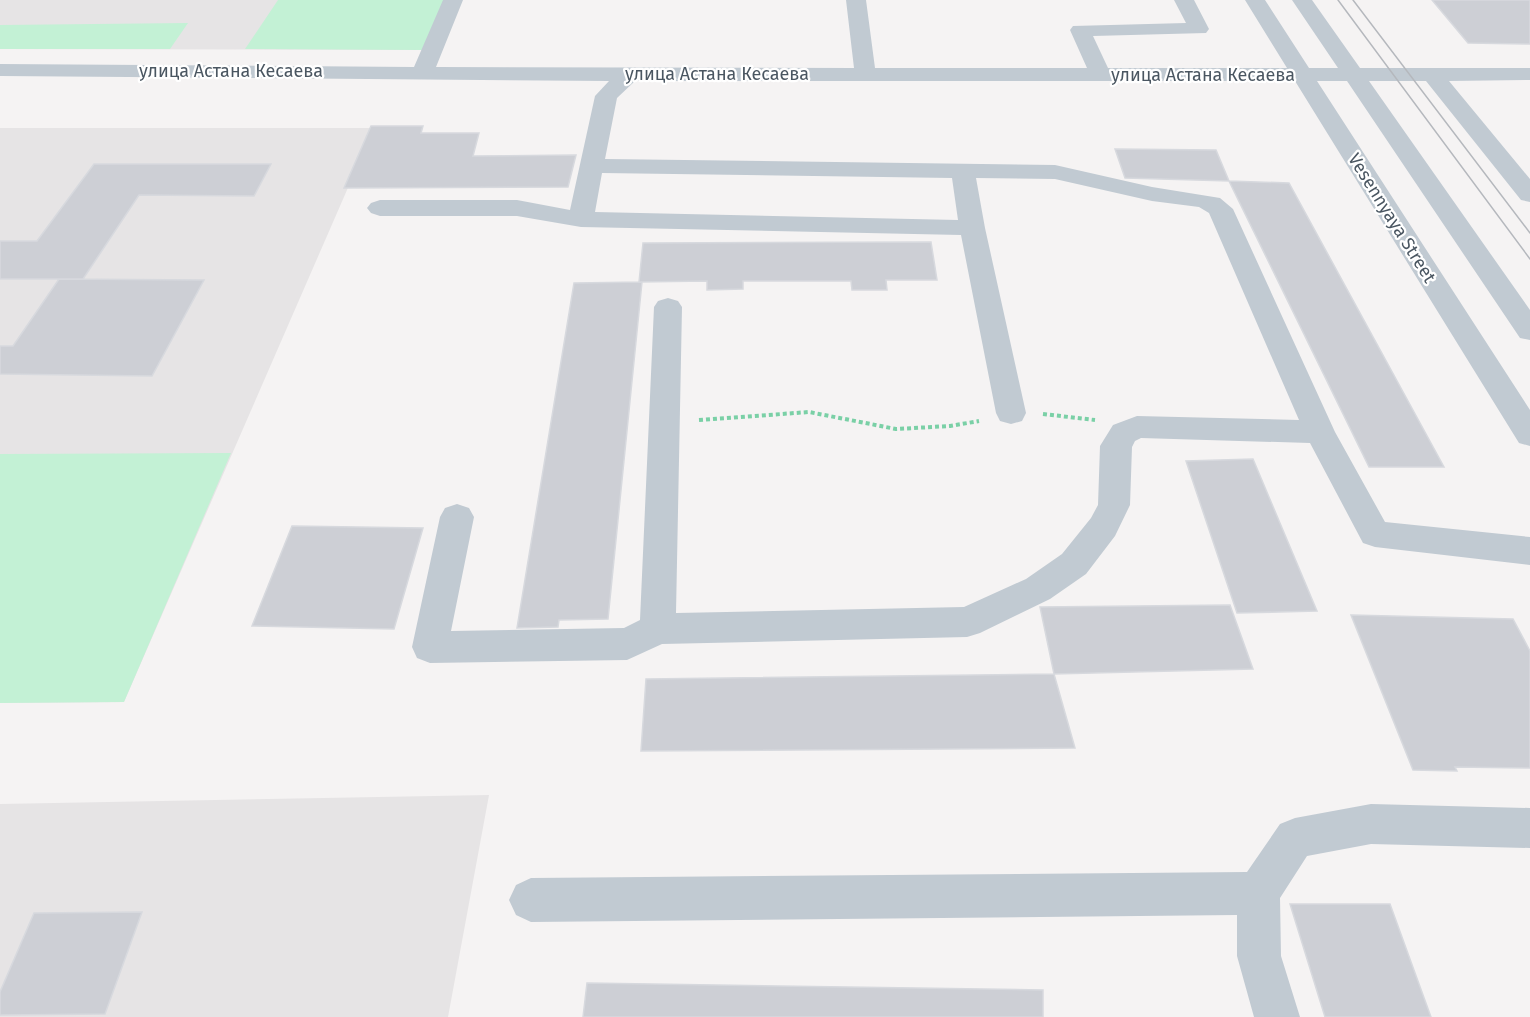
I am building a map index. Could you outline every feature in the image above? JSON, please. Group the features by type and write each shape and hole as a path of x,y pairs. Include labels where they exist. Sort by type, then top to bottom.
{"street":[{"path":"423,72 453,0"},
{"path":"856,0 865,74"},
{"path":"1101,75 1080,30 1199,29 1184,0"},
{"name":"Vesennyaya Street","path":"1255,0 1530,435"},
{"path":"1302,0 1530,330"},
{"name":"улица Астана Кесаева","path":"0,70 629,75 1530,74"},
{"path":"581,219 606,96 629,75"},
{"path":"1433,75 1530,195"},
{"path":"593,166 1055,172 1152,194 1211,203 1220,209 1320,432 1375,534 1530,551"},
{"path":"963,170 972,228 1011,412"},
{"path":"380,208 517,208 581,219 972,228"},
{"path":"658,628 668,307"},
{"path":"457,517 430,647 627,644 658,628 967,622 1038,589 1074,564 1103,527 1114,505 1116,446 1124,433 1137,427 1320,432"},
{"path":"1276,1017 1259,956 1258,893 1295,838 1371,824 1530,828"},
{"path":"531,900 1258,893"}],"path":[{"path":"665,422 809,412 896,429 950,426 1011,412 1067,415 1137,427"}],"shaded area":[{"path":"0,0 445,0 422,50 0,49"},
{"path":"0,128 374,128 124,702 0,703"},
{"path":"489,795 448,1017 0,1017 0,804"}],"green space":[{"path":"278,0 445,0 422,50 245,49"},
{"path":"188,23 170,49 0,49 0,25"},
{"path":"231,453 124,702 0,703 0,454"}],"building":[{"path":"1432,0 1530,0 1530,44 1468,43"},
{"path":"371,126 423,126 421,133 479,133 473,156 576,155 568,187 344,188"},
{"path":"1115,149 1216,150 1229,181 1125,178"},
{"path":"94,164 271,164 254,196 139,195 83,279 0,279 0,241 37,241"},
{"path":"1229,181 1289,183 1444,467 1369,467"},
{"path":"931,242 937,280 886,280 887,290 852,290 851,281 743,281 743,289 707,290 707,281 639,282 643,243"},
{"path":"59,279 204,280 152,376 0,374 0,346 13,346"},
{"path":"642,282 608,619 559,620 558,627 517,628 574,283"},
{"path":"1253,459 1317,611 1237,613 1186,461"},
{"path":"292,526 423,528 394,629 252,626"},
{"path":"1230,605 1253,669 1054,674 1040,607"},
{"path":"1351,615 1513,619 1530,651 1530,768 1455,767 1457,771 1413,770"},
{"path":"1054,674 1075,748 641,751 646,679"},
{"path":"1290,904 1390,904 1431,1017 1325,1017"},
{"path":"142,912 105,1014 0,1015 0,992 34,913"},
{"path":"587,983 1043,990 1043,1017 583,1017"}],"tram line":[{"path":"1338,0 1530,259"},
{"path":"1353,0 1530,233"}]}
